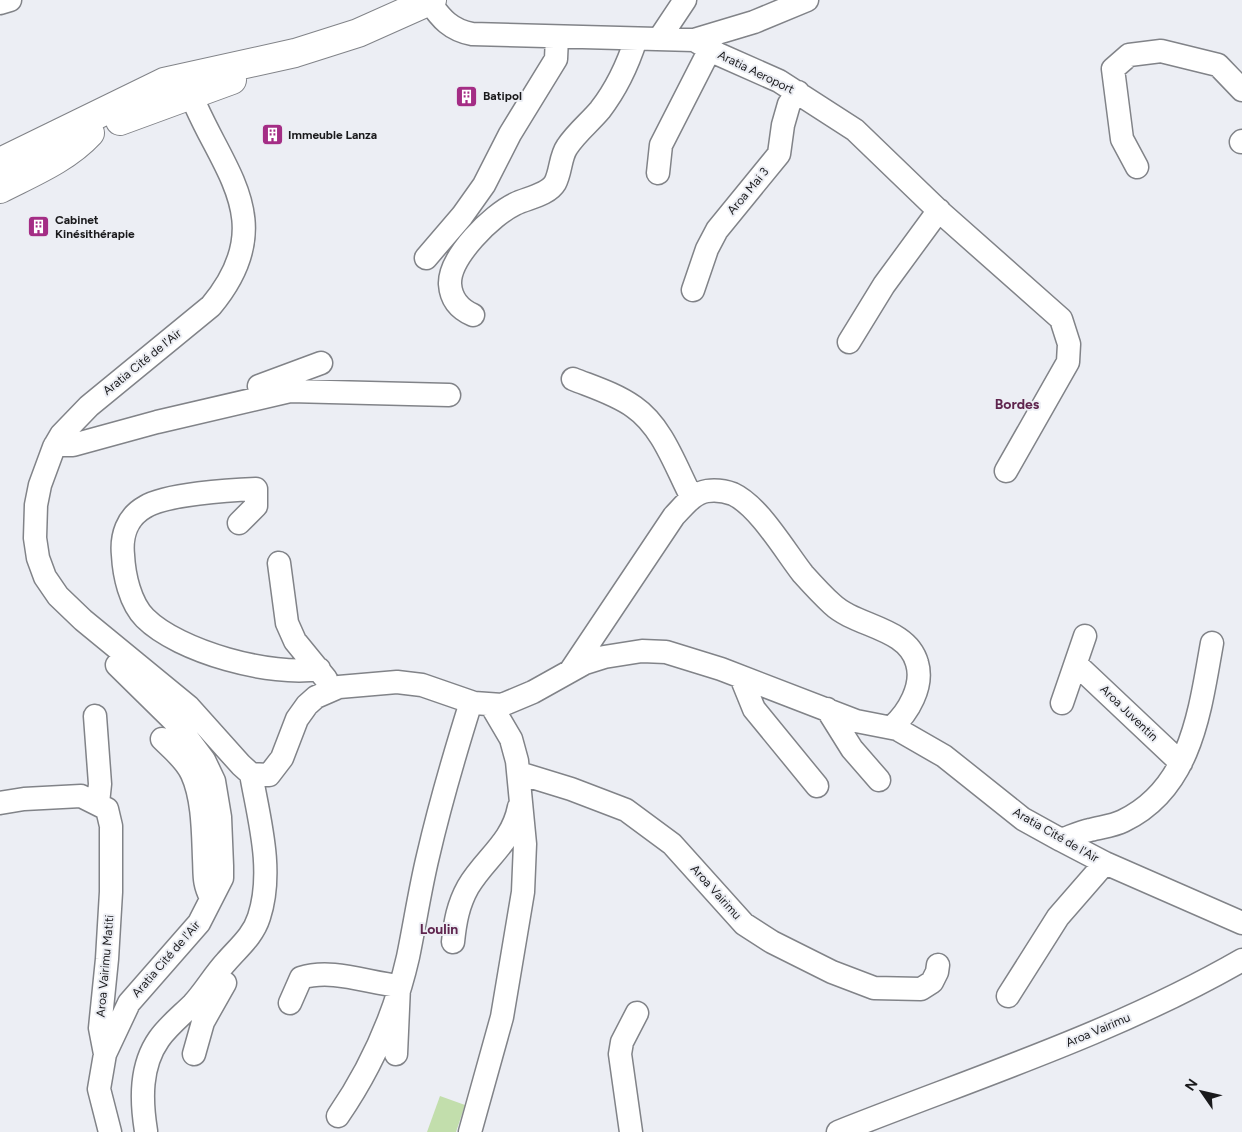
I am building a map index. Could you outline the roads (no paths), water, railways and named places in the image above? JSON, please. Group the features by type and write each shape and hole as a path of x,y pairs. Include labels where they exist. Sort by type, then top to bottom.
{"main road":[{"path":"0,162 180,86 358,33 430,0"},
{"path":"0,175 90,133 180,86"},
{"path":"0,149 82,104 108,94 180,86"},
{"path":"0,189 63,156 90,133"}],"street":[{"path":"0,3 10,0"},
{"name":"Aratia Aeroport","path":"430,0 440,17 450,26 461,32 472,34 660,39 702,45 798,92 855,130 939,210 1061,319 1069,344 1068,362 1006,471"},
{"path":"660,39 685,0"},
{"path":"658,173 661,145 702,45 807,0"},
{"path":"426,258 462,216 484,185 510,134 556,59 557,37"},
{"path":"473,315 464,311 450,291 450,278 453,266 461,252 479,232 513,204 544,192 554,184 567,147 601,108 617,84 629,61 636,39"},
{"path":"1137,167 1122,139 1113,69 1129,55 1161,51 1198,58 1218,65 1242,90"},
{"name":"Aratia Cité de l'Air","path":"180,86 224,158 240,200 244,237 238,265 227,287 211,306 89,406 62,435 45,467 36,505 35,538 38,558 45,577 58,596 101,635 189,707 251,774 269,775 275,769 282,758 297,719 307,705 316,697 333,689 356,684 397,682 422,685 481,704 502,705 517,700 571,670 614,655 657,651 686,657 856,721 892,727 928,745 1023,819 1105,863 1242,922"},
{"name":"Aroa Mai 3","path":"693,290 717,230 780,154 789,104 798,92"},
{"path":"849,342 884,284 939,210"},
{"path":"183,416 321,363"},
{"path":"573,379 634,406 647,418 667,448 692,498"},
{"path":"55,445 73,445 259,397 305,390 449,396"},
{"path":"239,522 256,506 256,489 167,498 154,502 135,514 124,533 122,545 128,584 135,602 144,618 163,632 223,659 293,672 318,669"},
{"path":"571,670 674,516 692,498 707,491 723,491 740,499 760,519 805,576 833,606 845,614 905,643 917,662 917,683 909,706 901,719 892,727"},
{"path":"279,563 287,623 295,642 333,689"},
{"name":"Aratia Cité de l'Air","path":"101,635 115,663 177,724 204,760 214,781 220,817 222,866 222,878 199,923 129,1003 105,1054"},
{"path":"1062,703 1085,636"},
{"path":"1061,840 1088,830 1122,822 1134,815 1154,798 1181,763 1189,750 1200,714 1212,643"},
{"name":"Aroa Juventin","path":"1076,664 1181,763"},
{"path":"741,677 754,709 816,786"},
{"path":"338,1116 365,1074 392,1012 407,958 428,855 448,774 481,704 511,738 520,782 525,844 524,892 502,1017 470,1132"},
{"path":"827,709 852,749 879,780"},
{"path":"0,803 24,799 81,796 98,803 100,784 95,716"},
{"path":"162,739 182,758 192,773 197,789 202,830 204,884 211,898"},
{"path":"146,1131 142,1108 143,1086 151,1051 160,1038 194,1002 220,968 252,934 259,917 265,873 264,851 251,774"},
{"path":"453,942 457,910 469,886 509,836 516,822 520,782"},
{"name":"Aroa Vairimu","path":"520,782 571,789 626,810 672,844 744,924 772,942 832,972 874,988 921,989 932,982 938,972 938,965"},
{"name":"Aroa Vairimu Matiti","path":"98,803 107,809 111,826 107,959 100,1028 105,1054 99,1089 110,1132"},
{"path":"1008,996 1058,917 1105,863"},
{"path":"194,1054 203,1022 238,960 243,945"},
{"name":"Aroa Vairimu","path":"838,1132 1113,1025 1211,978 1242,960"},
{"path":"290,1003 301,978 311,975 324,974 399,986"},
{"path":"396,1054 399,986"},
{"path":"631,1132 620,1054 622,1042 637,1014"}],"place":[{"name":"Batipol","path":"467,96"},
{"name":"Immeuble Lanza","path":"272,135"},
{"name":"Cabinet Kinésithérapie","path":"39,227"}],"district":[{"name":"Bordes","path":"1017,404"},
{"name":"Loulin","path":"439,929"}]}
